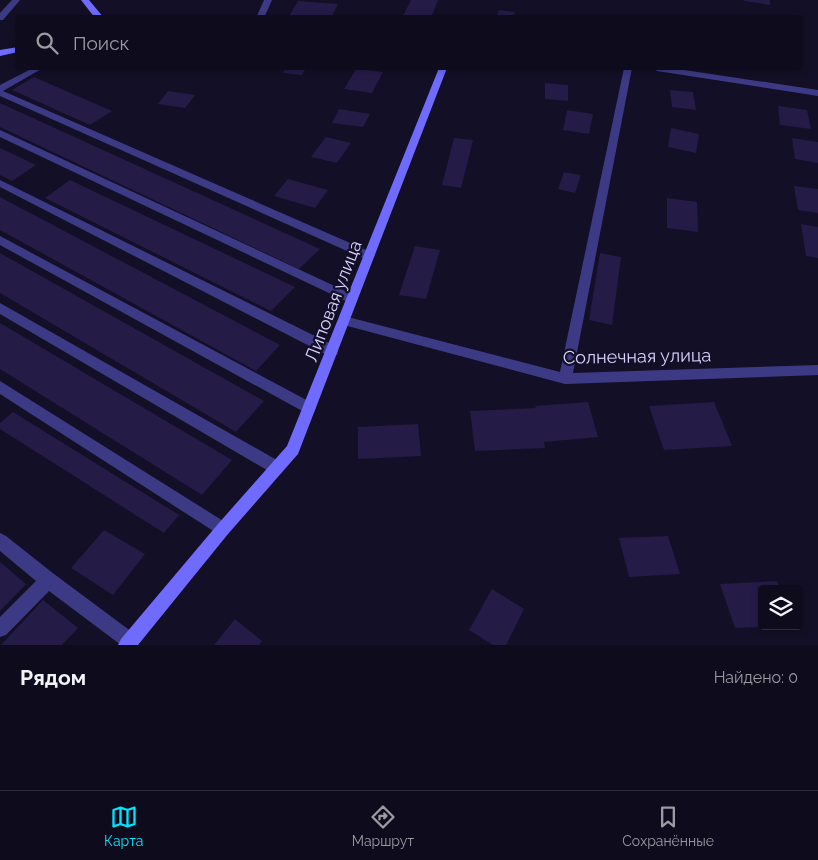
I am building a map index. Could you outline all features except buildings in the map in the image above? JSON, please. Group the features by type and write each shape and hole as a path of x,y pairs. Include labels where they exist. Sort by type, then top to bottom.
{"main road":[{"path":"85,0 98,15"},
{"path":"0,53 15,50"},
{"name":"Липовая улица","path":"128,643 223,529 293,450 442,70"}],"street":[{"path":"0,18 16,0"},
{"path":"261,15 268,0"},
{"path":"0,88 35,70"},
{"path":"565,380 628,70"},
{"path":"670,70 818,93"},
{"path":"0,93 369,256"},
{"path":"0,133 352,299"},
{"path":"0,183 332,351"},
{"path":"0,240 309,408"},
{"path":"0,308 277,468"},
{"name":"Солнечная улица","path":"344,321 565,380 818,370"},
{"path":"0,387 223,529"},
{"path":"0,541 128,643"},
{"path":"0,629 48,580"}]}
